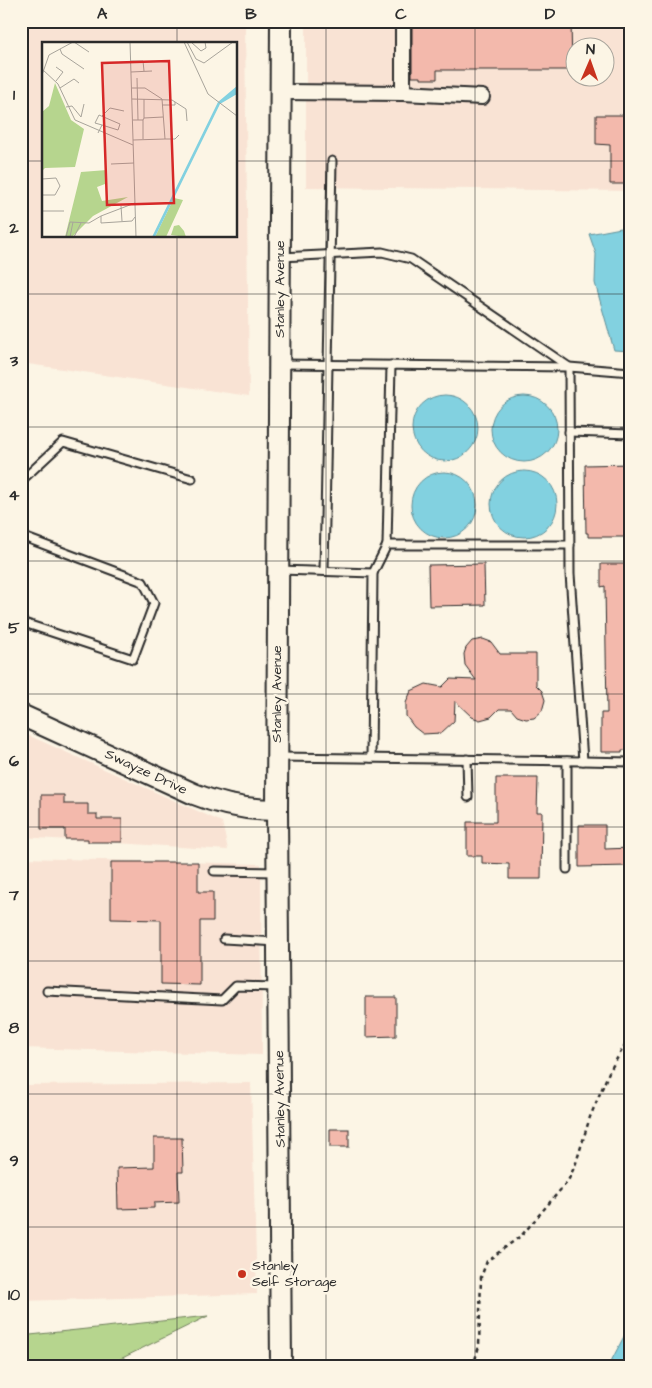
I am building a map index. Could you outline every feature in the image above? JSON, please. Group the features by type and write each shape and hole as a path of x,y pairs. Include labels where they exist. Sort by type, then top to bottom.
{"main road":[{"name":"Stanley Avenue","path":"281,21 276,810 282,1367"},
{"name":"Swayze Drive","path":"21,715 216,803 258,810 276,810"}],"street":[{"path":"403,21 403,93"},
{"path":"281,92 403,93 482,97"}],"lane":[{"path":"324,571 332,161"},
{"path":"281,256 382,252 411,259 569,368"},
{"path":"280,364 569,368 631,372"},
{"path":"370,758 373,573 387,545 391,365"},
{"path":"569,368 570,574 583,761"},
{"path":"569,432 631,434"},
{"path":"21,481 63,442 192,479"},
{"path":"21,536 143,582 154,603 133,659 21,622"},
{"path":"387,545 570,545"},
{"path":"278,570 373,573"},
{"path":"277,757 631,762"},
{"path":"467,759 468,797"},
{"path":"566,760 567,869"},
{"path":"214,871 277,872"},
{"path":"224,939 278,942"},
{"path":"47,991 222,1000 236,986 278,987"}],"path":[{"path":"473,1367 479,1346 482,1277 487,1261 522,1235 568,1181 576,1163 590,1117 609,1072 631,1035"}],"shaded area":[{"path":"21,21 245,21 249,396 21,363"},
{"path":"306,21 631,21 631,191 306,187"},
{"path":"21,732 222,822 228,850 21,837"},
{"path":"21,858 261,864 262,1055 21,1048"},
{"path":"251,1083 257,1294 21,1301 21,1104 25,1085"}],"green space":[{"path":"208,1316 104,1367 21,1367 21,1336"}],"water":[{"path":"621,228 631,257 631,351 614,350 595,283 596,254 589,234"},
{"path":"445,395 457,398 468,405 475,416 478,428 475,440 468,451 457,458 445,461 433,458 422,451 415,440 412,428 415,416 422,405 433,398"},
{"path":"524,396 536,399 547,406 554,417 557,429 554,441 547,452 536,459 524,462 512,459 501,452 494,441 491,429 494,417 501,406 512,399"},
{"path":"524,471 536,474 547,481 554,492 557,504 554,516 547,527 536,534 524,537 512,534 501,527 494,516 491,504 494,492 501,481 512,474"},
{"path":"444,472 456,475 467,482 474,493 477,505 474,517 467,528 456,535 444,538 432,535 421,528 414,517 411,505 414,493 421,482 432,475"},
{"path":"631,1323 631,1367 608,1367"}],"building":[{"path":"412,21 571,21 571,38 564,38 564,70 437,70 437,79 412,77"},
{"path":"596,115 631,115 631,184 610,184 610,145 596,144"},
{"path":"631,464 631,537 588,537 588,533 586,533 585,465"},
{"path":"484,564 485,605 429,606 428,565"},
{"path":"601,564 631,564 631,750 622,750 622,752 601,752 601,713 607,713 605,586 601,587"},
{"path":"483,639 491,642 500,654 536,654 536,685 542,691 545,700 542,711 534,718 526,719 517,716 511,709 499,709 491,717 480,720 472,717 455,701 454,721 441,733 423,734 414,727 406,716 406,703 411,691 426,684 442,687 450,679 476,680 465,665 464,654 472,641"},
{"path":"496,778 538,778 537,812 542,812 541,879 509,879 509,864 482,863 482,856 467,856 467,822 496,822"},
{"path":"41,795 64,795 64,804 88,804 88,814 97,814 97,819 122,819 122,842 88,842 88,839 65,839 65,829 41,829"},
{"path":"579,825 605,825 605,849 631,848 631,866 579,867"},
{"path":"111,862 198,862 198,892 213,892 213,921 200,921 200,985 161,984 161,920 111,919"},
{"path":"366,997 396,997 396,1036 366,1037"},
{"path":"330,1129 349,1129 349,1147 330,1147"},
{"path":"154,1138 182,1138 183,1172 178,1172 179,1202 154,1203 154,1208 118,1209 117,1168 154,1167"}],"place":[{"name":"Stanley Self Storage","path":"242,1274"}]}
